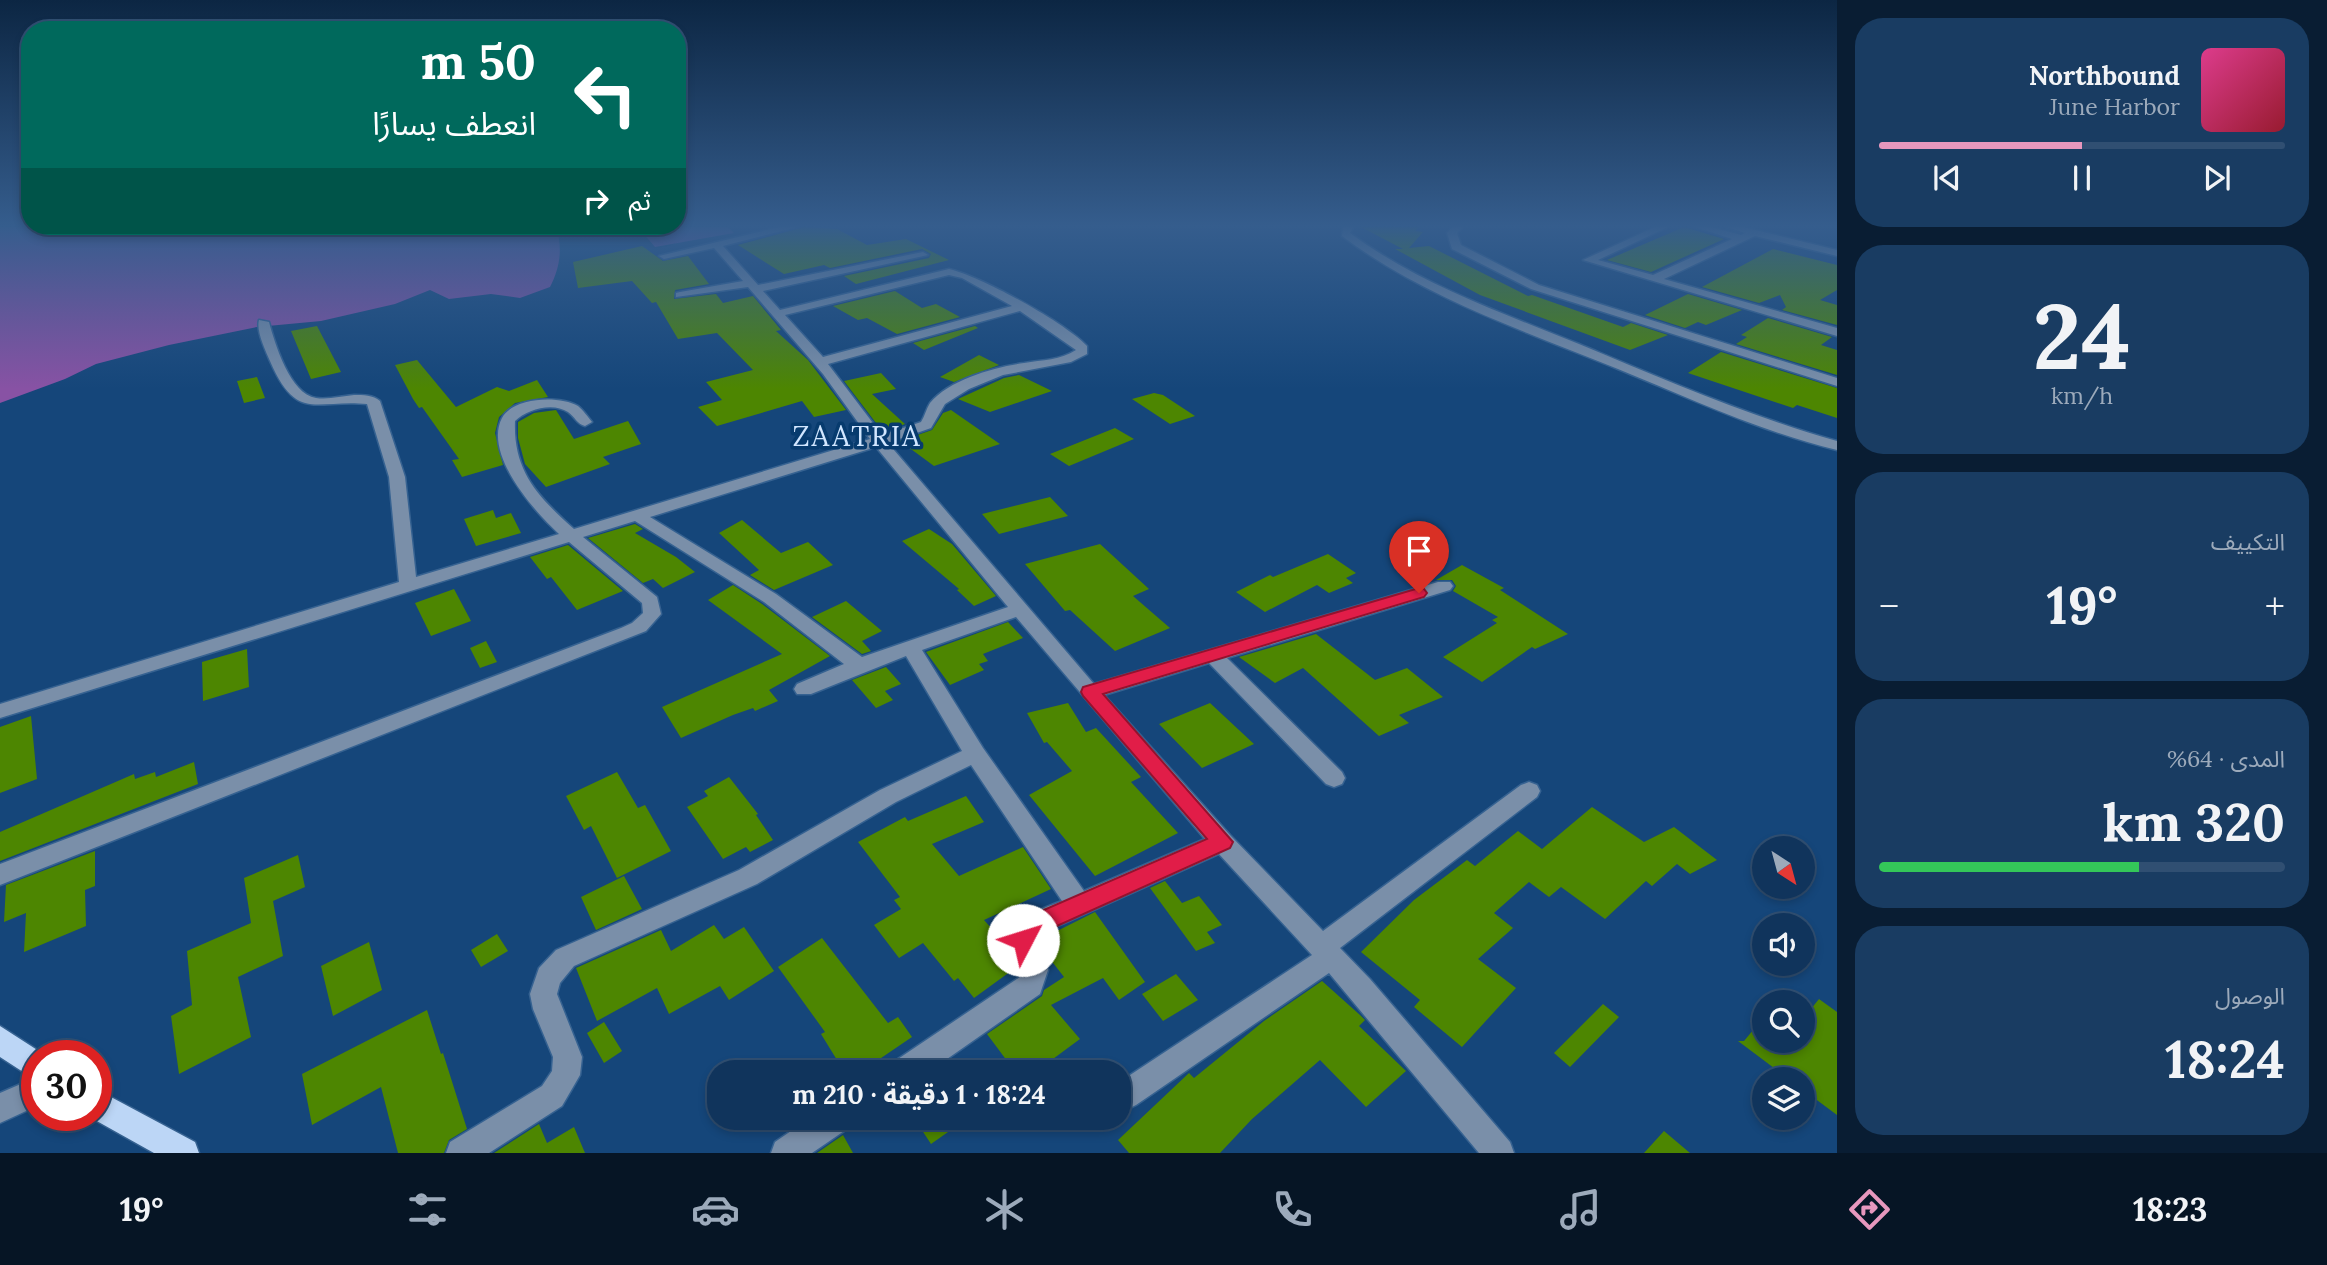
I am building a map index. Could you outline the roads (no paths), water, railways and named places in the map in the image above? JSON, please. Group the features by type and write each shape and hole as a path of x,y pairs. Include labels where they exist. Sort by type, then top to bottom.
{"main road":[{"path":"0,1040 21,1055"},
{"path":"112,1113 184,1153"}],"street":[{"path":"748,281 820,362 879,440 1090,692 1222,842 1361,988 1499,1153"},
{"path":"680,295 781,281"},
{"path":"777,314 913,281"},
{"path":"0,711 926,425 931,420 934,406 947,396 999,371 1065,359 1083,351 1081,346 1022,307 975,281"},
{"path":"1421,281 1639,374 1807,438 1837,446"},
{"path":"1523,281 1535,287 1837,382"},
{"path":"1660,281 1837,332"},
{"path":"820,362 1022,307"},
{"path":"262,322 273,359 300,397 312,402 361,398 373,401 397,477 408,585"},
{"path":"0,875 628,632 647,621 652,614 651,601 569,536 527,489 509,457 506,428 512,415 538,406 555,404 574,410 585,422"},
{"path":"636,515 769,598 859,665"},
{"path":"1090,692 1444,586"},
{"path":"804,689 859,665 1020,609"},
{"path":"911,648 975,754 1079,905"},
{"path":"1213,655 1334,778"},
{"path":"461,1153 552,1096 563,1084 569,1058 542,1000 546,977 565,958 748,877 863,810 975,754"},
{"path":"1131,1092 1280,989 1529,791"},
{"path":"921,1060 1031,985 1035,970 1024,948 1025,932 1031,926 1222,842"},
{"path":"0,1108 21,1098"},
{"path":"786,1153 819,1130"}],"district":[{"name":"ZAATRIA","path":"857,436"}]}
